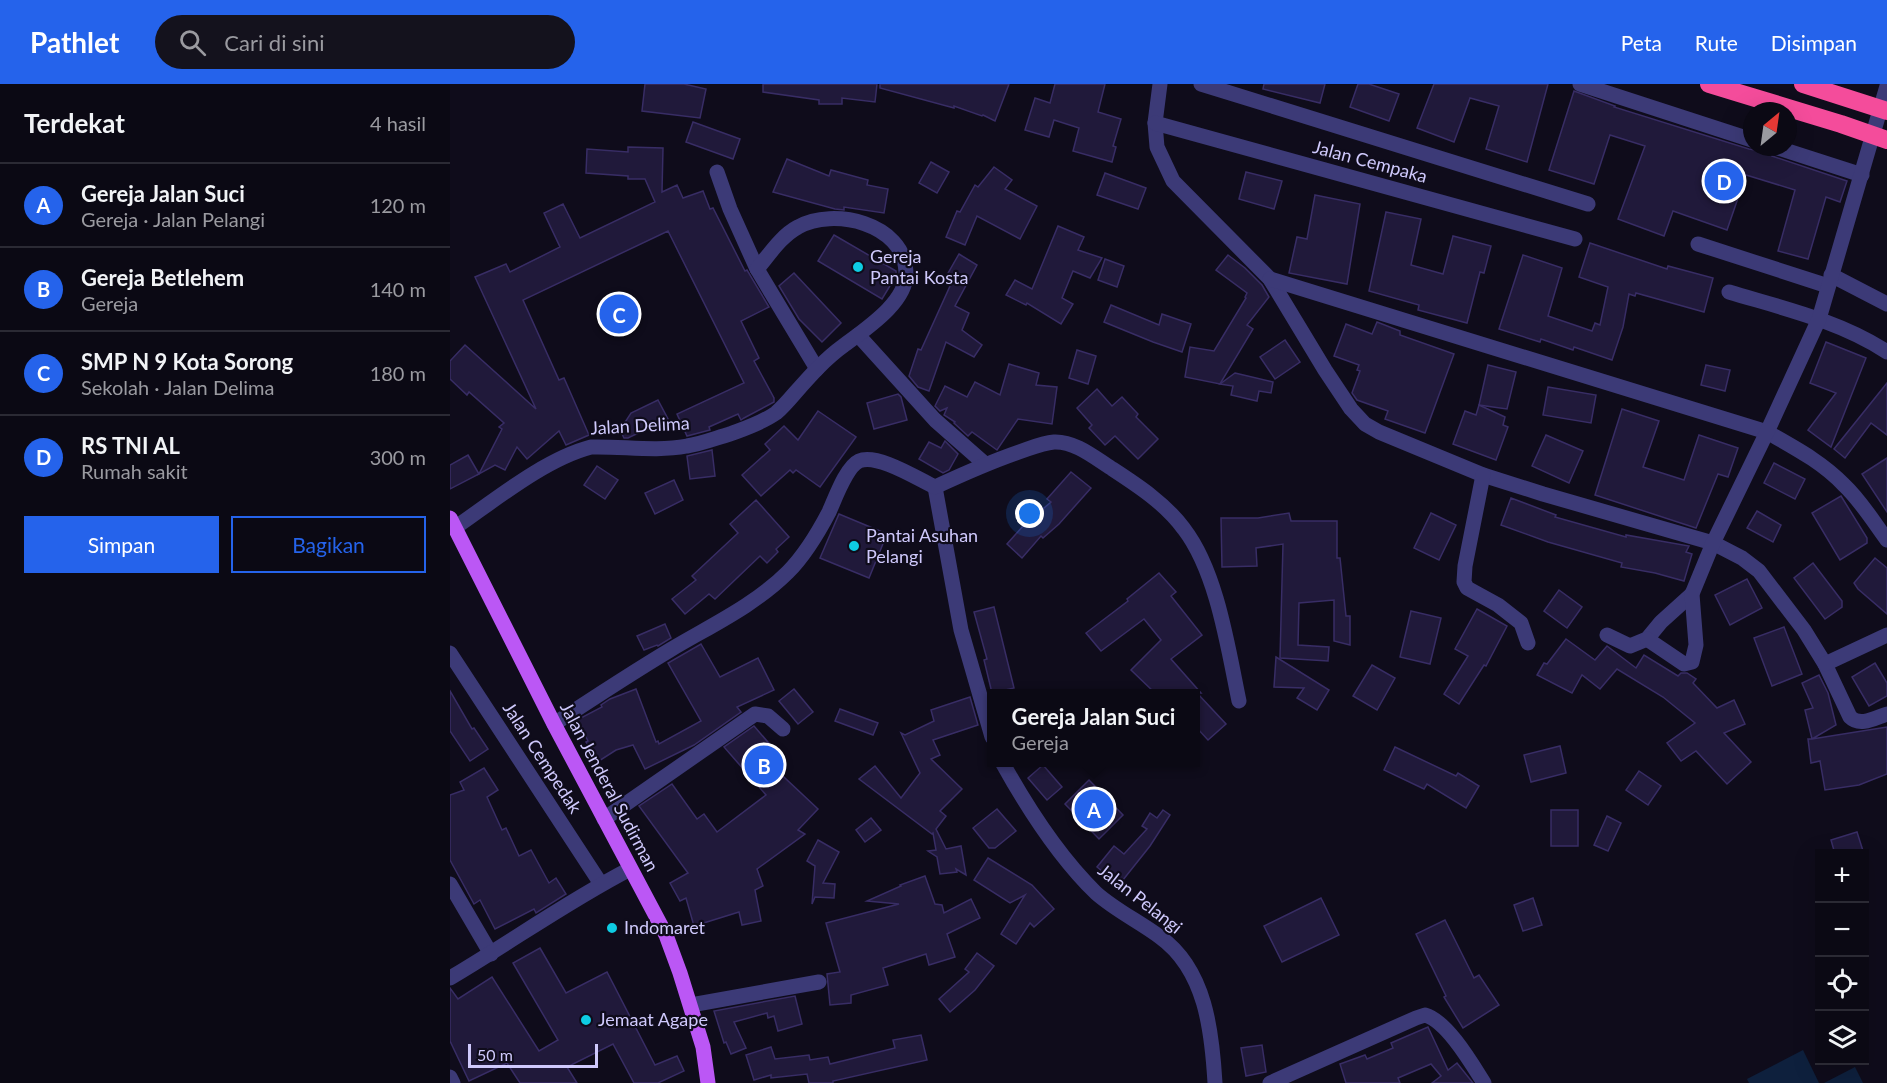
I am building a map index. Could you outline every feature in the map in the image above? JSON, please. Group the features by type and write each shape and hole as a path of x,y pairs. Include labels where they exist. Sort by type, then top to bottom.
{"highway":[{"path":"1709,84 1880,138"},
{"path":"1803,84 1884,110"}],"main road":[{"name":"Jalan Jenderal Sudirman","path":"453,522 554,724 666,935 703,1047 708,1083"}],"street":[{"path":"1160,84 1155,123 1157,147 1173,181 1270,279 1324,370 1351,409 1365,424 1378,432 1483,475 1713,543 1742,558 1760,571 1804,630 1826,664 1854,722 1860,723 1887,714"},
{"path":"1201,84 1588,204"},
{"path":"1580,84 1743,137"},
{"path":"1607,635 1630,646 1647,639 1661,622 1692,594 1713,543 1819,320 1862,175 1880,138 1887,86"},
{"name":"Jalan Cempaka","path":"1155,123 1575,239"},
{"path":"1797,154 1862,175"},
{"path":"717,172 757,269 817,369"},
{"name":"Jalan Delima","path":"453,522 552,463 582,449 591,447 652,449 687,446 761,422 784,405 830,356 886,312 905,283 906,272 898,249 891,239 880,231 844,218 814,220 799,225 786,235 757,269"},
{"path":"1698,244 1830,280 1887,304"},
{"path":"1270,279 1767,432 1805,453 1829,470 1855,496 1887,540"},
{"path":"1729,292 1819,320 1875,344 1887,352"},
{"path":"858,335 935,420 985,464"},
{"path":"554,724 640,668 737,612 770,588 801,557 828,513 848,471 858,461 881,462 935,487 985,464 1052,442 1068,444 1091,455 1128,479 1169,511 1184,528 1198,548 1207,570 1239,701"},
{"path":"1483,475 1464,566 1464,582 1467,588 1498,605 1521,623 1528,644"},
{"path":"935,487 961,630 987,719"},
{"path":"1647,639 1684,664 1692,662 1696,645 1692,594"},
{"path":"1826,664 1887,635"},
{"name":"Jalan Cempedak","path":"450,653 601,884"},
{"path":"604,819 755,714 768,716 783,729"},
{"name":"Jalan Pelangi","path":"1005,767 1036,817 1081,878 1099,896 1163,939 1186,966 1205,1005 1215,1083"},
{"path":"450,978 491,954 527,928 630,869"},
{"path":"450,884 491,954"},
{"path":"691,1005 819,982"},
{"path":"1270,1083 1425,1015 1440,1023 1469,1059 1484,1083"},
{"path":"450,1077 453,1083"}],"water":[{"path":"1803,1050 1819,1083 1749,1083 1747,1079"},
{"path":"1855,1067 1863,1083 1824,1083"}],"building":[{"path":"645,84 684,84 706,89 700,118 642,111"},
{"path":"763,84 877,84 875,102 842,98 842,104 819,104 819,100 763,92"},
{"path":"880,84 1009,84 995,121 954,106 954,108 880,88"},
{"path":"1055,84 1105,84 1098,112 1121,119 1113,146 1116,147 1112,162 1073,151 1079,128 1054,120 1049,137 1025,130 1035,98 1050,103"},
{"path":"1264,84 1325,84 1320,103 1263,89"},
{"path":"1358,84 1369,84 1399,94 1389,121 1350,107"},
{"path":"1434,84 1548,84 1527,162 1486,149 1499,106 1470,98 1454,142 1417,128"},
{"path":"1574,91 1614,107 1743,147 1743,156 1772,156 1847,181 1840,202 1826,197 1808,259 1778,251 1795,190 1746,175 1727,230 1673,211 1664,236 1618,219 1645,146 1610,135 1594,184 1549,170"},
{"path":"693,122 740,139 733,159 686,142"},
{"path":"628,147 663,148 662,192 677,185 683,198 703,191 710,209 713,208 745,271 747,270 769,307 741,321 759,358 754,361 774,402 741,420 738,414 709,427 710,430 687,436 677,414 744,383 668,231 523,300 559,380 564,378 589,435 566,445 559,431 527,459 517,447 505,470 495,465 479,474 502,429 499,427 504,423 469,392 467,395 450,379 450,361 465,345 536,409 475,277 506,264 510,272 560,247 544,213 563,204 580,238 655,202 645,179 586,173 587,149 628,152"},
{"path":"787,159 829,176 831,170 868,180 867,185 888,189 884,213 844,207 844,210 835,209 773,192"},
{"path":"931,162 949,172 937,193 919,183"},
{"path":"994,167 1012,180 1005,189 1037,206 1020,239 977,216 965,245 946,237 957,211 960,212 975,185 978,187"},
{"path":"1246,172 1282,181 1274,209 1239,199"},
{"path":"1105,173 1146,188 1138,209 1097,195"},
{"path":"1315,195 1360,204 1347,284 1289,273 1297,237 1307,239"},
{"path":"1386,212 1421,219 1411,265 1443,274 1453,236 1491,246 1484,273 1480,272 1467,323 1418,310 1419,305 1369,291"},
{"path":"1058,226 1084,237 1078,250 1102,258 1090,278 1073,271 1062,298 1073,304 1061,324 1027,303 1026,305 1006,295 1015,280 1032,289"},
{"name":"Gereja Pantai Kosta","path":"834,235 896,271 896,276 882,299 818,261"},
{"path":"1590,243 1667,269 1668,266 1713,278 1704,312 1636,293 1635,296 1629,294 1623,327 1612,360 1574,347 1573,350 1541,339 1540,342 1499,329 1523,255 1562,268 1548,316 1592,331 1595,323 1600,325 1608,287 1579,277"},
{"path":"959,254 977,265 955,306 969,313 962,330 982,345 974,357 946,342 929,391 918,387 909,376 918,349 921,350 950,286 943,282"},
{"path":"1228,255 1262,285 1269,297 1247,325 1253,329 1220,384 1185,377 1190,347 1214,351 1246,298 1247,293 1216,270"},
{"path":"1105,259 1124,266 1117,287 1098,280"},
{"path":"794,273 841,323 822,342 799,319 779,286"},
{"path":"1111,305 1159,325 1162,314 1191,324 1182,352 1104,322"},
{"path":"1377,322 1400,331 1400,335 1454,354 1425,433 1385,419 1388,411 1357,400 1352,393 1360,371 1357,370 1359,365 1334,356 1346,324 1372,334"},
{"path":"1285,340 1300,362 1275,379 1260,357"},
{"path":"1826,342 1866,358 1831,447 1808,430 1836,393 1810,383"},
{"path":"1077,350 1096,356 1088,384 1069,378"},
{"path":"1009,364 1039,373 1036,385 1057,387 1052,424 1018,419 997,450 972,432 968,436 955,422 944,415 947,408 940,411 935,406 945,386 967,397 975,382 1000,395"},
{"path":"1488,365 1516,372 1507,409 1479,405"},
{"path":"1706,365 1730,370 1725,391 1701,385"},
{"path":"1235,373 1273,382 1271,393 1259,391 1257,401 1231,395 1233,386 1220,384"},
{"path":"1887,383 1887,435 1871,423 1845,458 1834,449"},
{"path":"1548,387 1596,395 1591,423 1543,415"},
{"path":"1097,389 1112,406 1122,397 1138,414 1136,417 1158,439 1138,459 1115,436 1105,445 1089,428 1092,425 1077,408"},
{"path":"898,394 901,397 907,420 874,429 867,403"},
{"path":"658,400 668,419 624,438 620,430 631,413"},
{"path":"1479,405 1505,417 1503,425 1508,427 1496,460 1453,444 1465,411 1476,415"},
{"path":"1622,409 1659,421 1643,467 1684,480 1699,435 1738,448 1728,477 1718,474 1696,528 1595,495"},
{"path":"818,411 856,437 820,487 796,470 793,473 790,470 761,496 742,475 770,450 765,444 784,426 798,440"},
{"path":"1546,435 1583,451 1569,483 1532,466"},
{"path":"945,441 958,454 949,470 943,473 919,459 929,442 941,448"},
{"path":"712,450 715,476 690,479 687,456"},
{"path":"468,455 479,474 450,489 450,465"},
{"path":"1887,458 1887,512 1862,474"},
{"path":"1774,463 1805,479 1795,499 1764,483"},
{"path":"597,466 618,480 605,499 584,485"},
{"path":"1071,472 1091,488 1059,524 1043,538 1041,536 1022,558 1007,544 1024,525 1051,502 1047,499"},
{"path":"674,480 683,500 655,514 645,493"},
{"path":"1841,496 1867,538 1867,543 1840,560 1812,513"},
{"path":"1511,498 1556,515 1555,517 1626,537 1626,535 1689,546 1686,552 1692,554 1684,581 1621,567 1622,563 1548,542 1501,525"},
{"path":"756,500 789,537 776,549 778,552 767,563 760,556 715,599 709,594 685,614 672,599 696,580 692,576 738,533 730,524"},
{"path":"1757,511 1781,525 1773,542 1747,528"},
{"path":"1289,513 1291,521 1337,521 1337,558 1340,558 1346,616 1350,616 1350,645 1334,641 1334,600 1299,603 1298,645 1329,647 1328,661 1280,658 1283,544 1256,548 1257,566 1222,567 1221,518 1258,518"},
{"path":"1431,513 1456,525 1439,560 1414,548"},
{"name":"Pantai Asuhan Pelangi","path":"839,514 887,534 869,578 820,558"},
{"path":"1875,558 1887,568 1887,614 1854,583"},
{"path":"1813,563 1842,601 1842,607 1825,619 1794,578"},
{"path":"1159,573 1176,592 1171,596 1202,635 1171,659 1197,689 1151,689 1131,670 1161,640 1144,619 1101,651 1086,633 1128,601 1127,599"},
{"path":"1747,579 1762,608 1730,625 1715,595"},
{"path":"1559,590 1582,607 1567,628 1544,611"},
{"path":"994,607 1014,688 991,689 984,660 987,659 974,612"},
{"path":"1477,609 1507,626 1486,666 1484,665 1459,704 1444,694 1468,656 1455,649"},
{"path":"1411,611 1441,618 1430,664 1400,657"},
{"path":"665,624 671,638 658,646 644,650 637,636"},
{"path":"1784,627 1802,674 1772,686 1754,638"},
{"path":"1566,639 1595,660 1607,646 1636,668 1644,655 1678,676 1681,673 1687,673 1696,679 1693,683 1717,708 1734,700 1745,724 1724,733 1751,762 1727,784 1696,751 1681,761 1667,743 1695,723 1663,697 1617,669 1600,689 1582,675 1572,693 1537,675 1544,663 1547,664"},
{"path":"701,644 720,677 758,658 774,690 737,707 741,712 694,745 645,769 633,745 616,750 599,761 586,742 588,741 577,720 602,707 601,705 610,699 636,689 656,742 658,741 659,744 701,721 668,663"},
{"path":"1276,657 1329,690 1317,710 1297,698 1304,688 1274,687"},
{"path":"1875,663 1887,683 1887,696 1869,706 1852,677"},
{"path":"1372,665 1395,678 1377,710 1353,696"},
{"path":"1819,675 1828,693 1836,725 1812,739 1805,710 1813,708 1802,683"},
{"path":"794,689 813,712 798,724 779,701"},
{"path":"450,691 472,729 474,728 488,749 470,761 450,731"},
{"path":"1200,696 1226,724 1208,740 1200,731"},
{"path":"970,697 978,725 933,740 940,755 931,759 962,789 940,811 946,816 936,829 946,849 961,846 966,875 956,869 957,872 940,874 937,857 928,851 936,850 933,833 859,779 875,766 901,798 920,773 901,733 905,735 934,721 931,710"},
{"path":"840,709 878,723 873,735 835,721"},
{"path":"754,726 786,763 753,748 818,809 798,830 805,834 757,869 763,886 755,890 761,921 742,925 739,912 694,926 686,898 680,901 670,883 688,873 639,806 672,784 697,819 704,814 717,832 766,795 724,747"},
{"path":"1887,727 1887,774 1859,785 1825,790 1820,761 1811,763 1808,739"},
{"path":"1560,746 1566,773 1531,782 1524,755"},
{"path":"1395,747 1456,776 1458,773 1479,786 1466,808 1427,784 1424,789 1384,770"},
{"path":"1041,767 1045,767 1062,787 1047,800 1028,778"},
{"path":"484,768 498,790 487,797 502,830 506,828 519,856 531,850 549,883 556,878 566,894 536,913 534,909 495,929 480,900 474,904 450,860 450,795 464,790 460,782"},
{"path":"1639,771 1661,786 1648,805 1626,790"},
{"path":"1089,780 1123,815 1099,839 1065,804"},
{"path":"997,809 1016,831 995,848 989,848 973,828"},
{"path":"1163,810 1170,815 1150,846 1119,885 1097,867 1114,846 1124,854 1147,829 1142,826 1150,813 1157,818"},
{"path":"1551,810 1578,810 1578,846 1551,846"},
{"path":"1607,816 1621,823 1608,851 1594,845"},
{"path":"871,818 881,830 865,842 856,830"},
{"path":"1857,832 1862,849 1834,849 1831,840"},
{"path":"818,840 839,852 823,883 835,884 834,898 815,897 812,904 815,866 807,861"},
{"path":"988,858 1032,885 1054,909 1034,927 1030,923 1016,944 1001,934 1025,895 1010,903 974,880"},
{"path":"925,876 935,904 942,905 944,913 971,899 980,918 947,934 955,957 929,965 926,954 883,968 888,985 851,995 851,1003 830,1005 827,974 840,972 826,923 899,904 867,901"},
{"path":"1321,898 1339,935 1282,962 1264,926"},
{"path":"1533,898 1542,925 1523,931 1514,905"},
{"path":"1445,920 1474,978 1479,975 1499,1005 1463,1028 1444,997 1446,996 1416,934"},
{"path":"540,948 566,993 607,972 655,1065 677,1056 684,1071 658,1083 634,1083 613,1044 567,1067 577,1083 520,1083 507,1063 469,1081 450,1041 450,988 458,999 492,977 539,1051 558,1040 513,963"},
{"path":"977,953 994,966 975,990 950,1012 939,999 969,972 965,969"},
{"path":"795,996 802,1024 778,1031 774,1016 768,1018 767,1013 734,1022 746,1048 731,1054 726,1042 724,1043 714,1011"},
{"path":"1428,1027 1448,1070 1457,1063 1473,1083 1432,1083 1441,1076 1431,1064 1398,1078 1400,1083 1346,1083 1340,1064 1365,1055 1367,1059 1393,1048 1391,1043"},
{"path":"921,1035 927,1060 833,1081 833,1083 809,1083 807,1074 771,1078 771,1075 754,1080 746,1055 771,1047 775,1059 809,1055 810,1060 828,1057 830,1064 895,1048 893,1040"},
{"path":"1262,1045 1266,1072 1246,1076 1241,1048"}],"place":[{"name":"RS TNI AL","path":"1724,181"},
{"name":"Gereja Pantai Kosta","path":"858,267"},
{"name":"SMP N 9 Kota Sorong","path":"619,314"},
{"name":"Pantai Asuhan Pelangi","path":"854,546"},
{"name":"Gereja Betlehem","path":"764,765"},
{"name":"Gereja Jalan Suci","path":"1094,809"},
{"name":"Indomaret","path":"612,928"},
{"name":"Jemaat Agape","path":"586,1020"}]}
